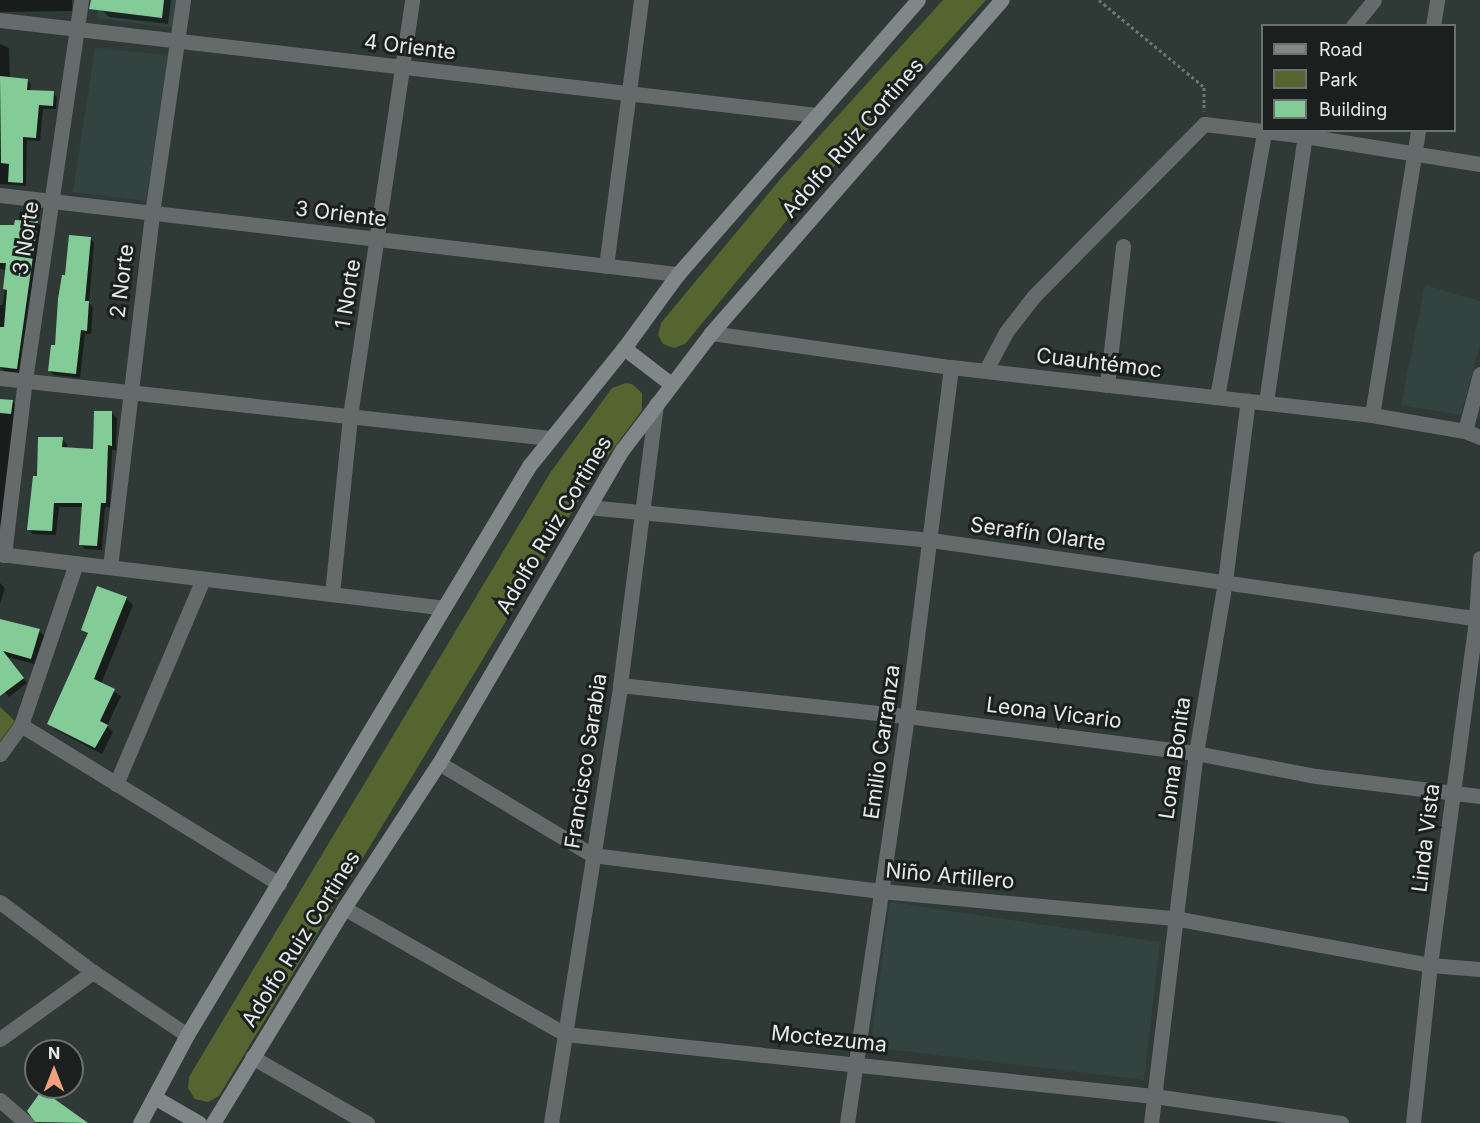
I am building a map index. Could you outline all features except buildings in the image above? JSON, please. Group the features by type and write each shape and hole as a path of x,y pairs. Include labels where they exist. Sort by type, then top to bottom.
{"main road":[{"name":"Adolfo Ruiz Cortines","path":"140,1123 187,1035 529,466 624,348 678,274 918,0"},
{"name":"Adolfo Ruiz Cortines","path":"213,1123 344,908 439,763 622,450 711,333 1002,0"},
{"path":"624,348 671,384"},
{"path":"154,1097 199,1123"}],"street":[{"name":"3 Norte","path":"2,554 25,380 53,202 75,29 81,0"},
{"name":"2 Norte","path":"110,567 152,213 183,0"},
{"name":"1 Norte","path":"332,594 350,416 412,0"},
{"path":"606,266 641,0"},
{"path":"1355,24 1374,0"},
{"path":"1433,24 1437,0"},
{"name":"4 Oriente","path":"0,20 816,115"},
{"path":"986,370 1006,332 1034,296 1204,124 1261,132"},
{"path":"1217,397 1264,132 1285,132 1480,164"},
{"path":"1372,415 1418,132"},
{"path":"1266,402 1305,136"},
{"name":"3 Oriente","path":"0,195 678,274"},
{"path":"1107,386 1123,246"},
{"name":"Cuauhtémoc","path":"711,333 951,367 1372,415 1465,431 1480,437"},
{"name":"Emilio Carranza","path":"848,1123 931,540 951,367"},
{"path":"1465,431 1480,374"},
{"path":"0,378 550,438"},
{"name":"Loma Bonita","path":"1151,1123 1174,918 1196,753 1225,581 1248,400"},
{"name":"Francisco Sarabia","path":"551,1123 620,686 656,404"},
{"name":"Serafín Olarte","path":"588,507 931,540 1478,618"},
{"path":"2,554 443,608"},
{"name":"Linda Vista","path":"1413,1123 1430,965 1478,618 1480,558"},
{"path":"0,754 21,725 76,563"},
{"path":"116,784 203,579"},
{"name":"Leona Vicario","path":"620,686 907,716 1196,753 1316,776 1480,796"},
{"path":"21,725 279,884"},
{"name":"Niño Artillero","path":"439,763 592,855 881,891 1174,918 1430,965 1480,969"},
{"path":"0,902 93,972 187,1035"},
{"name":"Moctezuma","path":"344,908 565,1034 1154,1096 1341,1123"},
{"path":"0,1039 93,972"},
{"path":"252,1057 367,1123"},
{"path":"0,1100 26,1123"}],"path":[{"path":"1099,0 1204,87 1204,124"}],"shaded area":[{"path":"99,0 176,0 172,28 97,18"},
{"path":"95,48 168,55 146,201 73,192"},
{"path":"1425,285 1480,301 1480,345 1461,415 1401,405"},
{"path":"890,902 1160,942 1144,1080 870,1047"}],"green space":[{"path":"943,0 986,0 806,197 685,344 674,348 663,344 658,335 661,323 783,176"},
{"path":"626,383 632,384 642,393 642,410 596,472 219,1096 208,1102 195,1099 188,1088 189,1077 550,473 612,388"},
{"path":"0,707 15,721 0,741"}]}
